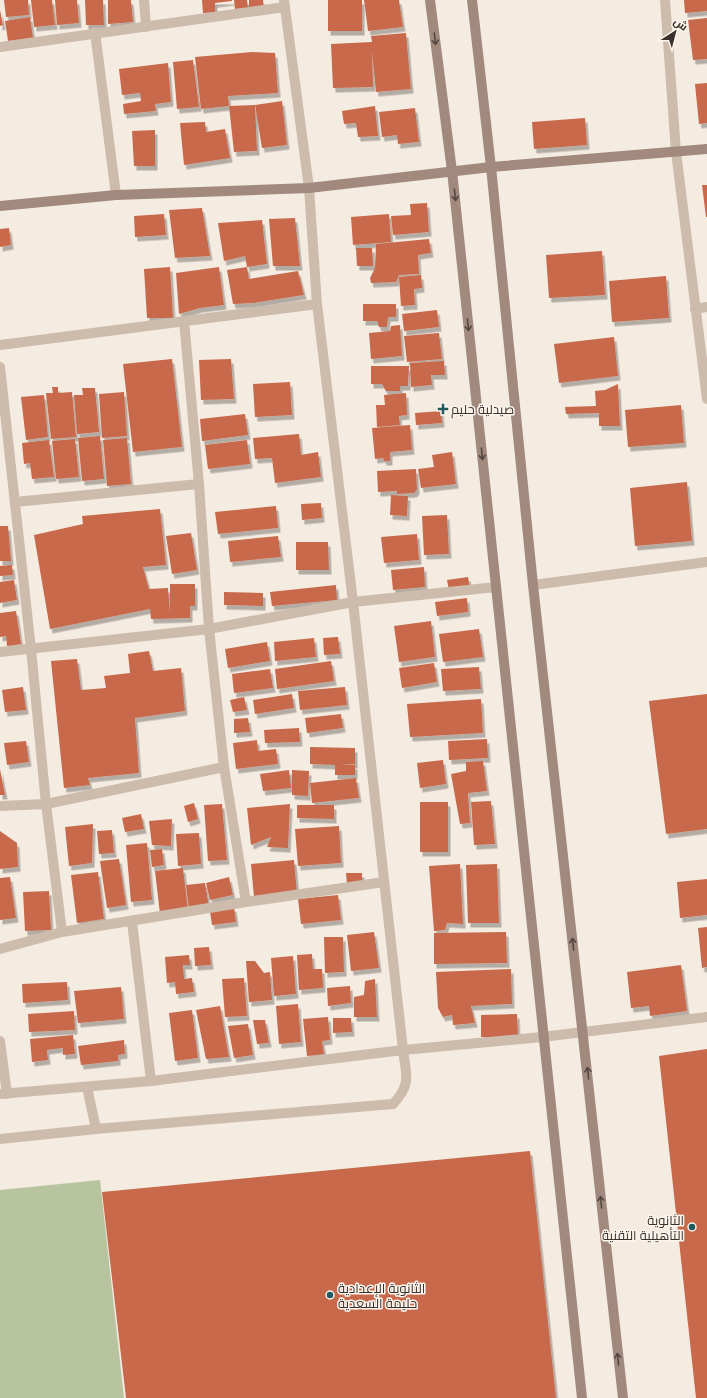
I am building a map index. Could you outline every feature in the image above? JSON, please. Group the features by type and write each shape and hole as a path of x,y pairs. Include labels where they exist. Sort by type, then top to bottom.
{"street":[{"path":"144,0 146,27"},
{"path":"430,0 452,171 542,1037 582,1398"},
{"path":"472,0 491,167 533,585 622,1398"},
{"path":"665,0 676,152 707,399"},
{"path":"0,46 96,32 146,27 285,4 309,188 317,304 353,602 407,1084 403,1093 393,1104 96,1129 0,1139"},
{"path":"96,32 116,195"},
{"path":"0,206 116,195 309,188 491,167 707,149"},
{"path":"0,345 317,304"},
{"path":"695,309 707,307"},
{"path":"184,322 199,484 209,629 224,767 246,902"},
{"path":"0,367 31,649 46,804 62,932"},
{"path":"15,502 199,484"},
{"path":"533,585 707,562"},
{"path":"0,652 209,629 353,602 496,587"},
{"path":"0,806 46,804 224,767"},
{"path":"0,949 62,932 132,922 246,902 384,882"},
{"path":"132,922 151,1081"},
{"path":"0,1041 3,1094 151,1081 403,1050 542,1037 707,1017"},
{"path":"87,1087 96,1129"}],"green space":[{"path":"100,1180 124,1398 0,1398 0,1190"}],"building":[{"path":"4,0 28,0 29,15 6,17"},
{"path":"31,0 52,0 55,25 34,27"},
{"path":"55,0 77,0 79,23 57,25"},
{"path":"85,0 103,0 104,25 86,25"},
{"path":"108,0 131,0 133,22 108,24"},
{"path":"202,0 232,1 215,3 215,12 203,13"},
{"path":"234,0 247,0 248,8 235,9"},
{"path":"249,0 263,0 264,8 249,8"},
{"path":"328,0 362,0 362,31 328,31"},
{"path":"364,0 399,0 403,27 368,31"},
{"path":"684,0 707,0 707,11 685,13"},
{"path":"0,10 3,25 0,26"},
{"path":"30,17 33,38 8,41 5,21"},
{"path":"707,18 707,59 693,60 688,20"},
{"path":"406,33 411,89 376,92 372,51 373,87 333,88 331,44 372,42 371,36"},
{"path":"252,52 275,53 278,93 228,96 229,106 201,109 195,57"},
{"path":"193,60 199,107 177,109 173,62"},
{"path":"168,63 171,102 155,104 156,111 124,114 123,104 141,101 140,93 122,95 119,69"},
{"path":"707,83 707,123 699,124 695,84"},
{"path":"282,101 287,145 262,148 255,105"},
{"path":"255,105 257,151 234,152 229,106"},
{"path":"375,106 378,136 358,137 356,123 344,124 342,111"},
{"path":"415,108 419,142 398,144 397,135 382,137 379,112"},
{"path":"585,118 587,145 534,149 532,122"},
{"path":"205,122 206,132 225,129 230,158 184,165 180,123"},
{"path":"155,130 155,166 134,166 132,131"},
{"path":"702,185 707,185 707,217 706,217"},
{"path":"427,203 429,232 393,235 391,216 411,215 410,204"},
{"path":"202,208 210,256 175,258 169,210"},
{"path":"164,214 166,235 135,237 134,216"},
{"path":"389,214 391,242 353,245 351,217"},
{"path":"295,218 300,266 273,266 269,219"},
{"path":"262,220 267,264 247,267 245,256 224,261 218,223"},
{"path":"9,228 11,245 0,247 0,229"},
{"path":"429,239 431,253 418,255 419,274 399,275 396,282 371,283 370,278 375,268 376,244"},
{"path":"356,248 372,248 373,266 357,266"},
{"path":"602,251 605,295 549,298 546,255"},
{"path":"170,267 173,318 147,318 144,269"},
{"path":"219,267 224,305 200,308 179,314 176,273"},
{"path":"247,267 249,279 298,271 304,295 253,303 233,304 227,270"},
{"path":"421,275 422,288 414,289 415,305 401,306 399,277"},
{"path":"666,276 669,318 612,322 609,281"},
{"path":"363,304 396,304 396,317 388,317 387,327 379,327 377,321 363,321"},
{"path":"437,310 439,327 404,331 402,314"},
{"path":"400,325 402,356 371,359 369,333 390,331 391,326"},
{"path":"439,333 442,359 407,362 404,336"},
{"path":"614,337 618,376 559,383 554,344"},
{"path":"172,359 182,447 133,452 123,364"},
{"path":"231,359 234,399 201,400 199,360"},
{"path":"444,361 445,375 431,375 432,385 411,387 410,363"},
{"path":"371,366 409,366 408,386 400,386 400,391 386,391 382,384 371,384"},
{"path":"290,382 292,415 255,417 253,384"},
{"path":"618,384 620,426 599,426 599,413 566,414 565,407 596,406 595,391 605,390"},
{"path":"52,387 58,387 58,393 72,392 76,437 51,439 46,393 53,393"},
{"path":"82,388 95,388 99,432 77,434 74,395 83,395"},
{"path":"124,392 127,436 102,438 99,394"},
{"path":"406,393 407,415 399,416 400,425 377,427 376,405 385,405 384,395"},
{"path":"44,395 48,437 26,440 21,397"},
{"path":"681,405 684,443 628,447 625,410"},
{"path":"441,411 442,423 416,425 415,413"},
{"path":"245,414 248,435 202,441 200,419"},
{"path":"410,425 412,450 390,452 390,461 384,461 383,458 375,459 372,428"},
{"path":"299,434 301,455 318,452 321,477 275,483 272,458 255,459 253,438"},
{"path":"100,436 104,479 82,481 78,438"},
{"path":"127,438 131,484 107,486 103,440"},
{"path":"75,439 79,477 56,479 52,441"},
{"path":"49,440 54,477 32,479 30,463 24,464 22,443"},
{"path":"247,440 250,464 208,469 205,445"},
{"path":"452,452 456,484 421,488 418,469 434,467 432,455"},
{"path":"416,469 417,490 414,493 397,494 397,491 378,492 377,471"},
{"path":"687,482 692,541 635,546 630,488"},
{"path":"391,495 408,496 407,516 390,515"},
{"path":"321,503 322,518 302,520 301,504"},
{"path":"276,506 278,528 218,534 215,512"},
{"path":"160,509 166,565 143,567 149,589 168,588 170,612 170,584 195,584 195,606 190,606 190,618 151,619 150,609 50,629 34,535 83,524 82,516"},
{"path":"447,515 449,554 424,555 422,516"},
{"path":"0,526 8,526 11,561 0,561"},
{"path":"191,533 197,570 172,574 166,536"},
{"path":"417,534 419,560 384,563 381,537"},
{"path":"278,536 281,557 230,562 228,541"},
{"path":"296,542 328,542 329,570 296,570"},
{"path":"12,565 13,575 0,576 0,566"},
{"path":"424,567 425,587 393,590 391,570"},
{"path":"468,577 470,588 449,590 447,580"},
{"path":"14,580 17,600 0,603 0,582"},
{"path":"336,585 337,600 272,606 270,592"},
{"path":"224,592 263,593 263,606 224,605"},
{"path":"467,598 468,612 437,616 435,602"},
{"path":"16,611 21,644 7,646 6,636 0,637 0,613"},
{"path":"431,621 435,657 399,662 394,626"},
{"path":"479,629 483,657 443,662 439,634"},
{"path":"338,637 340,654 324,655 323,638"},
{"path":"314,638 316,657 275,661 274,642"},
{"path":"267,642 270,661 228,668 225,649"},
{"path":"149,651 153,671 181,668 185,711 135,718 139,773 88,778 90,785 64,788 51,661 77,659 81,690 106,688 104,676 130,673 128,654"},
{"path":"331,661 334,681 277,689 275,669"},
{"path":"434,663 437,682 402,688 399,668"},
{"path":"479,667 481,689 443,691 441,669"},
{"path":"270,669 273,688 234,693 232,674"},
{"path":"23,687 26,710 5,712 2,690"},
{"path":"345,687 347,705 300,710 298,691"},
{"path":"292,694 294,708 255,714 253,700"},
{"path":"707,694 707,829 666,834 649,701"},
{"path":"244,697 247,710 233,712 230,700"},
{"path":"481,699 483,733 410,737 407,704"},
{"path":"341,714 343,728 307,733 305,718"},
{"path":"248,718 250,732 234,733 234,719"},
{"path":"299,728 300,742 265,743 264,730"},
{"path":"487,739 488,758 449,760 448,741"},
{"path":"257,740 258,751 276,749 278,764 236,769 233,743"},
{"path":"26,741 29,762 7,765 4,743"},
{"path":"310,747 355,748 355,764 340,765 355,765 355,775 335,775 335,765 310,764"},
{"path":"443,760 446,784 420,788 417,763"},
{"path":"483,761 487,791 468,793 470,823 460,824 451,774 466,771 466,762"},
{"path":"0,769 5,795 0,795"},
{"path":"289,770 291,788 263,791 260,774"},
{"path":"292,770 309,771 308,796 292,795"},
{"path":"356,778 359,798 312,803 310,783"},
{"path":"491,801 495,844 474,845 471,802"},
{"path":"420,802 448,802 448,852 420,852"},
{"path":"194,803 198,819 188,822 184,806"},
{"path":"222,804 227,860 208,861 204,805"},
{"path":"290,804 288,848 267,847 271,837 251,845 247,808"},
{"path":"297,805 334,805 334,819 297,818"},
{"path":"141,814 144,829 125,832 122,818"},
{"path":"172,819 171,846 152,845 149,821"},
{"path":"93,824 92,863 69,866 65,827"},
{"path":"339,826 341,863 298,866 295,829"},
{"path":"112,830 114,853 99,854 97,831"},
{"path":"0,831 17,843 18,867 0,869"},
{"path":"199,833 201,864 178,866 176,834"},
{"path":"147,843 152,900 131,902 126,845"},
{"path":"162,849 164,865 152,867 150,850"},
{"path":"119,859 126,905 107,908 100,861"},
{"path":"294,860 297,893 254,897 251,864"},
{"path":"460,864 463,924 447,923 445,930 434,931 429,866"},
{"path":"497,864 499,923 468,923 466,865"},
{"path":"183,868 188,911 160,914 155,871"},
{"path":"98,872 104,919 77,923 71,875"},
{"path":"346,873 362,873 362,884 347,884"},
{"path":"10,877 16,918 0,920 0,878"},
{"path":"229,877 233,895 210,900 206,883"},
{"path":"707,879 707,915 680,918 677,882"},
{"path":"205,883 209,907 189,910 186,885"},
{"path":"49,891 51,930 25,931 23,892"},
{"path":"338,895 341,920 301,924 298,899"},
{"path":"234,907 236,922 212,925 210,911"},
{"path":"707,927 707,967 702,968 698,928"},
{"path":"374,932 379,968 351,971 347,935"},
{"path":"506,932 507,963 434,964 434,933"},
{"path":"324,937 343,937 344,972 325,973"},
{"path":"209,947 211,965 195,966 194,948"},
{"path":"312,954 313,969 322,969 323,988 299,990 297,955"},
{"path":"189,955 190,965 183,965 184,979 192,978 194,992 176,994 175,982 167,983 165,957"},
{"path":"293,956 296,994 274,996 271,958"},
{"path":"246,961 255,961 264,973 270,972 272,1000 249,1002"},
{"path":"681,965 687,1011 650,1016 649,1006 631,1008 627,972"},
{"path":"511,969 512,1004 471,1006 475,1023 453,1025 452,1015 443,1017 438,1008 436,972"},
{"path":"244,978 247,1016 225,1017 222,979"},
{"path":"375,979 377,1017 354,1017 354,997 364,995 365,981"},
{"path":"67,982 68,1000 23,1003 22,984"},
{"path":"350,986 351,1003 328,1006 327,988"},
{"path":"121,987 124,1019 78,1023 74,991"},
{"path":"298,1004 301,1042 279,1044 276,1006"},
{"path":"220,1006 229,1057 206,1059 196,1010"},
{"path":"192,1010 198,1058 175,1061 169,1013"},
{"path":"74,1011 75,1030 29,1032 28,1014"},
{"path":"517,1014 518,1037 481,1037 481,1015"},
{"path":"328,1017 330,1040 322,1041 324,1054 307,1056 303,1019"},
{"path":"333,1018 351,1018 352,1032 333,1033"},
{"path":"253,1020 265,1020 269,1043 257,1044"},
{"path":"248,1024 253,1055 234,1058 228,1026"},
{"path":"73,1035 75,1054 63,1055 63,1048 47,1050 48,1060 32,1062 30,1039"},
{"path":"124,1040 125,1054 118,1055 118,1061 81,1065 78,1046"},
{"name":"الثانوية التأهيلية التقنية","path":"707,1049 707,1398 696,1398 659,1056"},
{"name":"الثانوية الإعدادية حليمة السعدية","path":"530,1151 556,1398 126,1398 102,1192"}],"place":[{"name":"صيدلية حليم","path":"443,409"},
{"name":"الثانوية التأهيلية التقنية","path":"692,1227"},
{"name":"الثانوية الإعدادية حليمة السعدية","path":"330,1295"}]}
